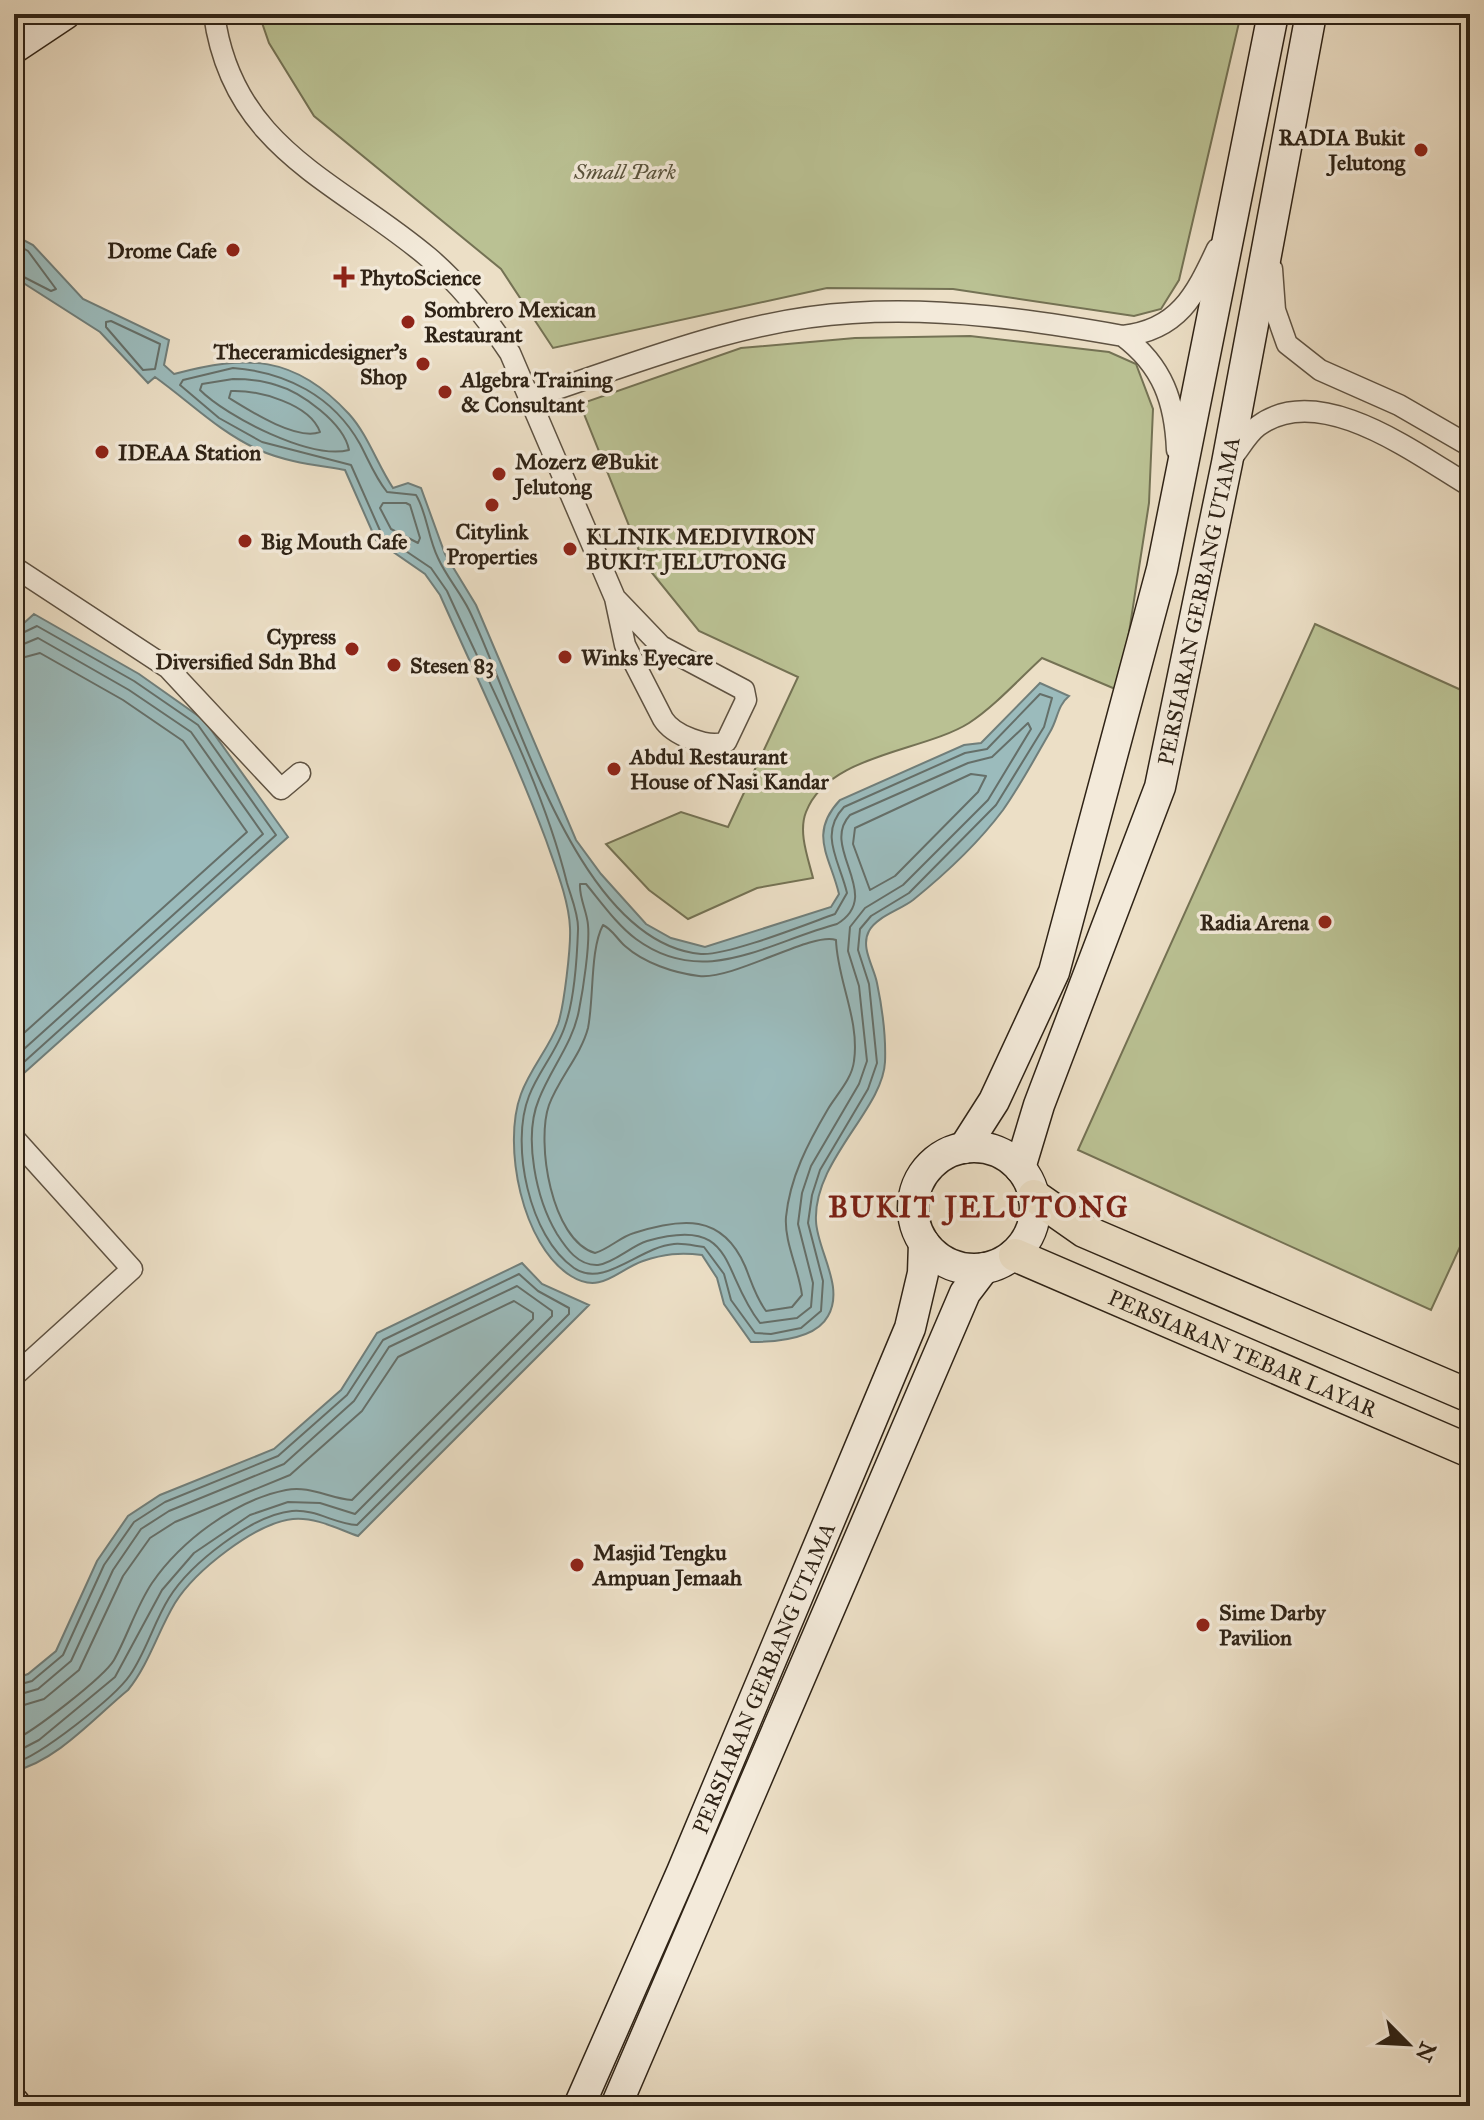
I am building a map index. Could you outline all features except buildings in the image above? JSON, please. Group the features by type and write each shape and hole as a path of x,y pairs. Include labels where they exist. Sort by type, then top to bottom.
{"main road":[{"path":"14,48 65,14"},
{"name":"PERSIARAN GERBANG UTAMA","path":"579,2106 688,1858 910,1328 921,1287 924,1243 916,1226 913,1208 916,1189 925,1172 938,1158 964,1148 994,1101 1054,972 1162,569 1273,14"},
{"name":"PERSIARAN GERBANG UTAMA","path":"1015,1255 1028,1236 1034,1217 1027,1182 1039,1105 1160,787 1227,463 1311,14"},
{"path":"964,1148 988,1148 1002,1153 1027,1182 1084,1231 1468,1394"},
{"path":"924,1243 950,1265 984,1268 1015,1255"},
{"name":"PERSIARAN TEBAR LAYAR","path":"1015,1255 1470,1451"},
{"name":"PERSIARAN GERBANG UTAMA","path":"616,2106 965,1293 984,1268"}],"street":[{"path":"214,14 229,71 254,116 292,159 426,255 460,286 510,353 615,598 625,645 667,726 709,745 726,742 746,700 744,690 661,646 615,598"},
{"path":"530,398 723,336 790,321 852,313 957,313 1123,336 1148,333 1178,315 1209,266 1230,221"},
{"path":"1270,233 1275,310 1287,344 1320,370 1399,405 1470,446"},
{"path":"1123,336 1145,352 1167,389 1176,416 1179,482"},
{"path":"1227,463 1258,426 1287,415 1323,411 1353,421 1403,446 1470,486"},
{"path":"14,567 168,668 281,789 300,773"},
{"path":"14,1138 132,1269 14,1376"}],"green space":[{"name":"Small Park","path":"259,14 1241,14 1179,280 1161,309 1134,316 953,289 827,288 553,348 501,269 314,116 269,43"},
{"path":"970,336 1109,352 1136,364 1153,409 1149,503 1120,691 1042,658 969,723 950,733 855,766 817,793 806,812 803,828 813,878 757,888 688,919 649,890 606,844 681,812 728,827 798,677 699,631 644,563 580,404 741,348 855,338"},
{"name":"Radia Arena","path":"1315,624 1470,694 1470,1225 1431,1310 1078,1150"}],"water":[{"path":"14,235 33,245 83,299 169,340 164,365 174,374 247,362 288,370 329,394 349,414 362,431 393,488 408,483 421,488 445,554 476,605 576,840 601,874 646,924 671,938 705,947 831,907 839,894 823,835 830,812 840,800 964,745 981,743 1040,683 1069,696 1021,782 994,822 937,880 869,931 866,944 880,1002 885,1062 873,1098 825,1177 818,1199 816,1221 833,1293 828,1316 814,1330 794,1338 751,1342 724,1304 717,1278 702,1255 658,1257 608,1279 591,1283 571,1276 554,1262 540,1242 520,1193 514,1140 521,1094 558,1024 568,962 569,917 561,883 534,809 440,595 425,574 376,540 345,470 290,460 259,450 218,426 155,377 148,383 100,332 14,277"},
{"path":"34,614 139,674 204,720 288,837 14,1082 14,632"},
{"path":"522,1263 542,1284 589,1305 358,1536 318,1522 293,1519 261,1529 227,1550 184,1590 128,1690 60,1748 30,1766 14,1771 14,1679 28,1674 56,1651 97,1561 128,1516 160,1495 274,1449 341,1390 377,1333"}],"place":[{"name":"RADIA Bukit Jelutong","path":"1421,150"},
{"name":"Drome Cafe","path":"233,250"},
{"name":"PhytoScience","path":"344,277"},
{"name":"Sombrero Mexican Restaurant","path":"408,322"},
{"name":"Theceramicdesigner's Shop","path":"423,364"},
{"name":"Algebra Training & Consultant","path":"445,392"},
{"name":"IDEAA Station","path":"102,452"},
{"name":"Mozerz @Bukit Jelutong","path":"499,474"},
{"name":"Citylink Properties","path":"492,505"},
{"name":"Big Mouth Cafe","path":"245,541"},
{"name":"KLINIK MEDIVIRON BUKIT JELUTONG","path":"570,549"},
{"name":"Cypress Diversified Sdn Bhd","path":"352,649"},
{"name":"Winks Eyecare","path":"565,657"},
{"name":"Stesen 83","path":"394,665"},
{"name":"Abdul Restaurant House of Nasi Kandar","path":"614,769"},
{"name":"Radia Arena","path":"1325,922"},
{"name":"Masjid Tengku Ampuan Jemaah","path":"577,1565"},
{"name":"Sime Darby Pavilion","path":"1203,1625"}],"district":[{"name":"BUKIT JELUTONG","path":"979,1207"}]}
